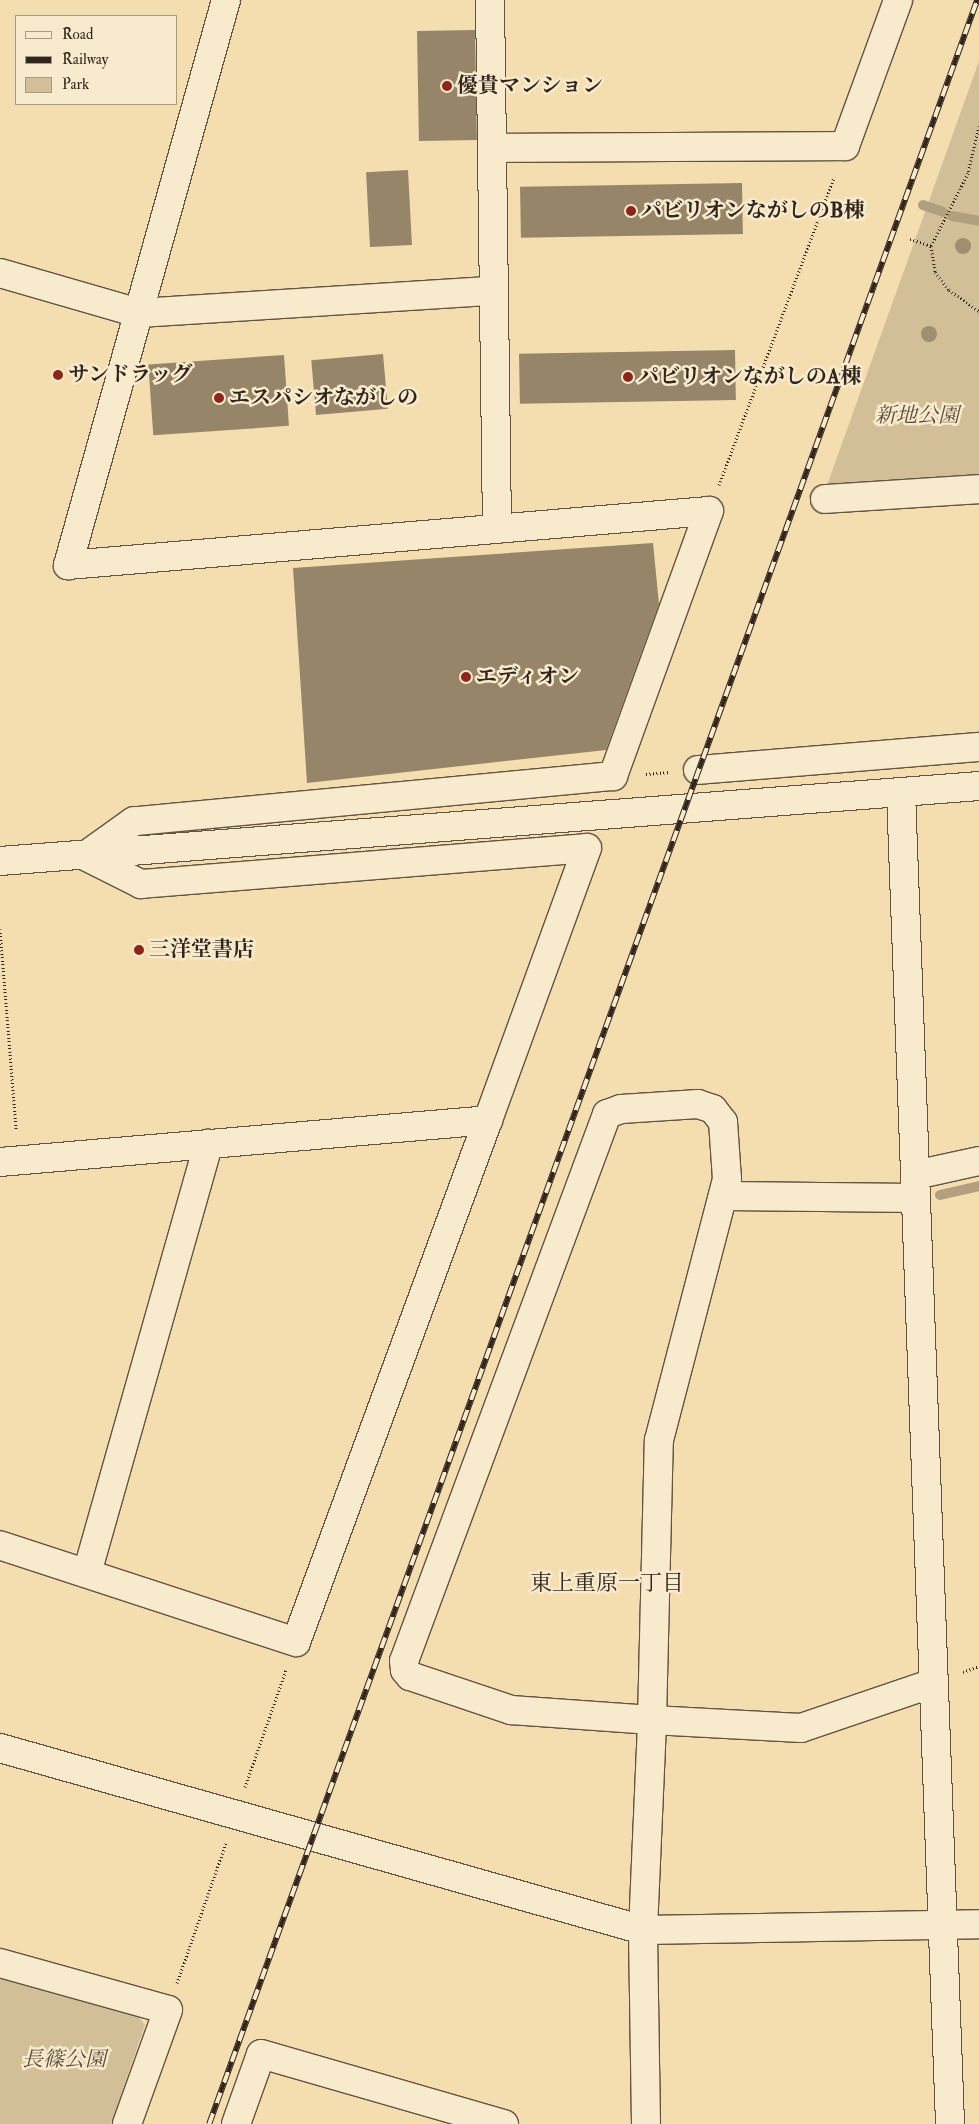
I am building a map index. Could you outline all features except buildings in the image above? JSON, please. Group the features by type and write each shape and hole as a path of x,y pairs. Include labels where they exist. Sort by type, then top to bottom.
{"street":[{"path":"85,856 134,821 613,776 710,511 68,565 226,0"},
{"path":"490,0 494,148 492,291 496,529"},
{"path":"494,148 845,146 898,0"},
{"path":"0,273 139,313 492,291"},
{"path":"825,499 979,489"},
{"path":"698,770 979,747"},
{"path":"0,861 270,842 979,786"},
{"path":"901,793 950,2124"},
{"path":"267,808 270,842"},
{"path":"386,833 388,864"},
{"path":"0,1545 296,1642 587,848 141,884 85,856"},
{"path":"646,2124 643,1930 652,1720 659,1440 725,1196 727,1179 723,1122 714,1109 698,1104 621,1109 607,1114 404,1661 410,1676 511,1710 652,1720 801,1728 933,1683"},
{"path":"9,1161 488,1120"},
{"path":"86,1573 208,1144"},
{"path":"725,1196 915,1187 979,1160"},
{"path":"0,1748 643,1930 942,1923 979,1924"},
{"path":"0,1963 168,2010 127,2124"},
{"path":"236,2124 262,2054 451,2116 504,2124"}],"path":[{"path":"979,126 968,173 931,246 935,272 949,290 979,311"},
{"path":"710,511 845,146"},
{"path":"910,238 931,246"},
{"path":"613,776 698,770"},
{"path":"0,929 9,1161"}],"green space":[{"name":"新地公園","path":"979,61 979,475 826,488 920,226"},
{"name":"長篠公園","path":"4,1975 136,2014 145,2025 111,2124 0,2124 0,1978"}],"waterway":[{"path":"923,205 943,212"},
{"path":"952,216 979,221"},
{"path":"940,1195 979,1186"}],"railway":[{"path":"209,2124 977,0"}],"place":[{"name":"優貴マンション","path":"447,86"},
{"name":"パビリオンながしのB棟","path":"631,211"},
{"name":"サンドラッグ","path":"58,375"},
{"name":"パビリオンながしのA棟","path":"628,377"},
{"name":"エスパシオながしの","path":"219,398"},
{"name":"エディオン","path":"466,677"},
{"name":"三洋堂書店","path":"139,950"}],"district":[{"name":"東上重原一丁目","path":"607,1584"}]}
